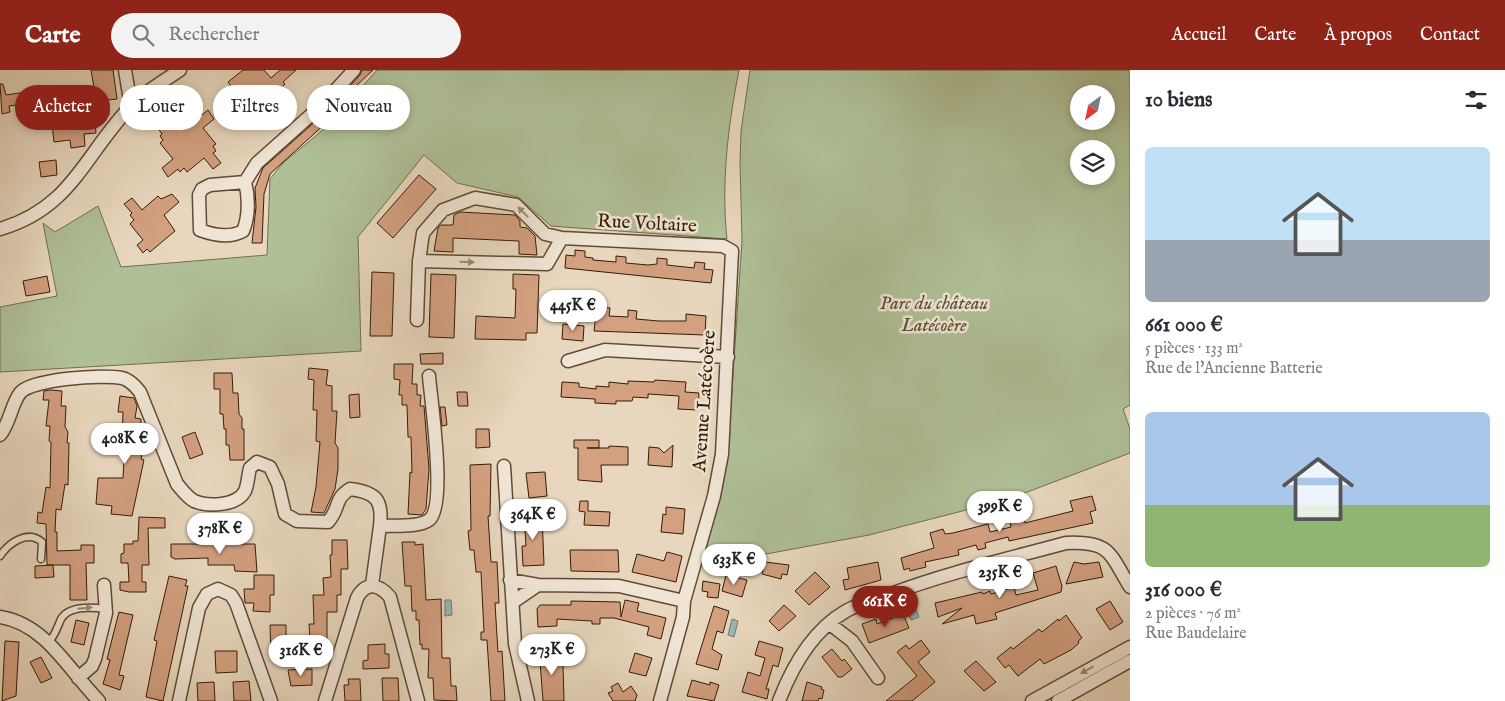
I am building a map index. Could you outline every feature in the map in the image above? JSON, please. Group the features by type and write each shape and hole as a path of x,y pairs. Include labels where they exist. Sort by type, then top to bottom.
{"street":[{"path":"125,70 128,85"},
{"path":"160,85 180,70"},
{"path":"245,182 257,163 322,105 354,70"},
{"path":"0,229 31,218 60,197 120,120"},
{"path":"245,182 248,190 246,223 243,231 236,235 210,234 200,230 199,196 202,189 210,185 245,182"},
{"name":"Rue Voltaire","path":"417,320 419,261 423,233 443,210 475,198 516,205 545,234 562,238 729,248"},
{"path":"419,261 547,264 562,238"},
{"name":"Avenue Latécoère","path":"660,701 683,618 684,601 719,474 728,357 732,256 729,248"},
{"path":"568,361 606,350 728,357"},
{"path":"380,526 424,523 432,519 437,502 437,457 429,376"},
{"path":"0,435 6,428 20,393 29,386 74,378 121,378 134,384 140,392 177,484 188,497 196,502 218,504 236,500 244,492 250,468 257,462 270,467 278,484 285,514 297,521 328,522 335,514 340,496 350,489 364,490 373,495 379,502 381,515 372,585"},
{"path":"504,466 515,644 528,701"},
{"path":"779,701 788,677 804,650 830,624 845,612 910,587 1066,543 1090,542 1111,554 1130,587"},
{"path":"510,580 538,585 619,586 684,601"},
{"path":"78,678 92,666 95,659 106,609 104,585"},
{"path":"325,701 358,598 366,587 372,585 384,590 390,597 418,701"},
{"path":"512,602 538,585"},
{"path":"179,701 199,608 207,594 218,589 231,595 236,603 271,701"},
{"path":"0,617 21,624 48,643 99,701"},
{"path":"830,624 852,640 878,678"},
{"path":"1032,701 1130,647"},
{"path":"1058,701 1130,661"}],"lane":[{"path":"0,556 7,546 16,540 28,537 37,538 42,542 41,559"},
{"path":"48,643 55,636 63,616 70,611 97,607 106,609"}],"green space":[{"path":"377,70 739,70 725,175 727,239 551,226 518,197 457,183 424,155 358,237 361,351 0,372 0,307 57,296 43,223 55,232 98,206 121,267 267,255 270,179 283,163 323,130 410,130 410,85 364,85"},
{"name":"Parc du château Latécoère","path":"750,70 1130,70 1130,405 1123,409 1130,429 1130,453 1009,499 869,535 701,566 723,482 729,435 742,241 741,131"}],"water":[{"path":"912,599 919,617 911,620 904,602"},
{"path":"445,600 451,600 452,615 445,616"},
{"path":"732,619 738,621 734,637 728,635"}],"building":[{"path":"91,70 113,70 117,99 110,100 110,85 94,85"},
{"path":"243,70 264,70 271,78 280,70 296,70 283,82 284,85 230,85 228,82"},
{"path":"362,70 373,70 357,85 351,85"},
{"path":"0,84 3,84 6,95 15,94 15,105 9,106 10,112 2,114"},
{"path":"208,110 213,120 203,128 203,114"},
{"path":"203,128 216,144 213,146 216,151 213,153 221,163 213,169 204,158 187,172 184,168 180,172 178,169 168,177 162,168 173,159 160,143 163,140 160,136 162,134 159,130 203,130"},
{"path":"307,129 318,130 270,174 264,194 262,243 252,243 256,207 255,188 263,168"},
{"path":"53,130 96,130 96,133 84,134 85,146 71,148 70,140 54,142"},
{"path":"56,160 57,175 41,177 39,162"},
{"path":"419,175 436,189 393,238 377,223"},
{"path":"172,194 179,202 164,215 175,231 150,252 147,249 143,253 137,245 143,240 130,224 134,220 130,215 132,213 124,204 132,198 142,210 158,196 161,199"},
{"path":"460,212 515,215 520,221 520,227 527,228 535,236 537,255 519,254 519,241 453,238 453,252 434,251 438,228 441,225 453,225 454,215"},
{"path":"575,250 585,251 585,257 593,258 593,260 616,262 616,256 626,257 626,263 648,265 657,264 657,258 667,259 667,265 694,268 695,262 705,263 704,269 713,270 711,283 565,268 566,255 575,256"},
{"path":"372,272 394,273 392,336 370,336"},
{"path":"431,274 456,275 454,338 429,337"},
{"path":"513,274 539,275 537,333 526,333 526,340 475,339 476,316 515,318 516,289 513,289"},
{"path":"47,276 50,292 26,296 23,281"},
{"path":"602,307 610,308 609,316 628,317 628,310 637,311 636,319 659,321 686,321 686,314 706,316 705,335 594,331 596,315 601,315"},
{"path":"563,324 584,326 583,341 562,339"},
{"path":"443,353 443,364 421,364 420,354"},
{"path":"394,364 413,364 412,384 417,384 417,395 421,395 420,406 424,406 429,469 426,509 422,515 408,514 410,472 412,473 411,437 408,437 407,405 402,405 402,395 399,395 400,380 394,379"},
{"path":"309,368 328,370 326,385 332,386 332,411 337,411 335,443 338,448 338,469 335,489 324,513 311,512 316,487 320,442 316,441 317,410 313,410 314,380 308,379"},
{"path":"214,373 232,373 233,393 238,393 239,414 242,418 242,429 244,429 244,460 230,460 229,445 226,445 226,429 224,429 223,414 220,414 220,389 214,389"},
{"path":"655,380 686,382 685,392 699,393 698,410 678,409 679,396 648,394 648,398 633,397 632,401 616,401 616,404 595,403 595,399 561,397 562,382 579,383 579,387 596,389 596,386 609,387 609,382 628,384 628,381 654,382"},
{"path":"44,391 62,391 61,406 66,406 65,427 68,432 67,443 69,443 68,485 65,484 61,510 56,509 55,532 57,532 57,551 81,550 81,545 94,545 94,563 86,563 87,600 70,600 70,565 47,565 46,524 37,523 38,512 42,513 46,487 50,488 50,426 46,426 49,400 43,400"},
{"path":"457,392 467,392 468,406 458,406"},
{"path":"359,394 360,417 350,418 349,395"},
{"path":"120,396 134,398 137,406 135,418 141,419 140,444 143,449 141,459 144,460 132,516 111,514 112,506 96,504 98,478 123,478 125,443 122,443 123,412 118,412"},
{"path":"440,407 445,407 447,425 442,426"},
{"path":"476,429 489,429 490,447 476,448"},
{"path":"195,432 203,454 190,459 182,437"},
{"path":"574,440 599,440 599,448 609,448 609,446 628,447 628,465 601,465 602,482 578,480 578,448 574,448"},
{"path":"673,445 672,467 648,465 649,447 659,448 664,453"},
{"path":"491,464 490,516 488,516 491,562 497,562 499,603 495,603 498,652 502,651 505,701 491,701 487,640 481,640 481,632 484,632 481,572 476,572 474,550 470,550 468,531 471,530 470,465"},
{"path":"545,472 547,496 529,498 526,473"},
{"path":"1092,496 1096,510 1090,512 1093,523 1009,541 1008,537 985,543 986,548 978,550 976,545 958,550 959,555 925,562 926,567 910,571 909,568 904,570 901,558 934,548 930,533 943,529 945,534 953,533 988,524 990,532 1011,527 1008,512 1021,509 1025,523 1073,511 1070,501"},
{"path":"580,501 588,501 588,511 610,512 609,526 584,525 585,512 579,511"},
{"path":"666,507 685,509 683,534 661,532 663,514 666,515"},
{"path":"524,515 542,515 544,565 523,566 522,546 526,546"},
{"path":"139,517 165,518 165,528 148,528 149,565 142,565 142,582 146,582 146,592 129,592 120,590 120,582 129,582 128,563 121,563 121,554 124,553 124,544 133,544 133,541 138,541"},
{"path":"332,540 347,540 348,569 341,569 341,595 337,595 337,612 327,612 327,640 322,640 322,663 306,662 306,641 310,641 309,624 314,624 313,595 324,595 323,578 331,577 330,555 332,555"},
{"path":"402,542 415,542 415,545 423,544 426,600 441,599 442,658 450,658 451,686 456,686 457,701 434,700 433,678 428,678 429,649 422,649 422,644 420,645 419,620 416,620 416,611 412,611 411,586 405,586"},
{"path":"171,544 255,544 257,572 235,571 234,565 208,565 208,558 175,559 171,557"},
{"path":"570,550 618,550 619,572 571,571"},
{"path":"667,552 682,556 676,582 632,572 637,554 664,561"},
{"path":"765,562 789,565 787,575 782,574 781,579 762,574"},
{"path":"878,562 881,580 845,590 843,580 849,579 847,568"},
{"path":"1074,562 1084,564 1099,562 1103,577 1066,584"},
{"path":"53,565 54,577 35,578 35,566"},
{"path":"1056,566 1062,586 1061,592 995,613 997,619 976,624 974,615 942,624 962,608 938,617 935,603 982,592 983,594 990,591 991,594 1014,587 1016,595 1038,590 1033,573"},
{"path":"815,572 830,587 809,605 795,591"},
{"path":"254,575 274,575 274,595 270,595 270,612 253,611 254,603 245,603 244,589 254,589"},
{"path":"726,575 747,580 742,597 722,591"},
{"path":"169,576 187,580 185,586 188,586 163,701 146,697 157,641 154,640"},
{"path":"703,581 720,584 718,598 707,597 708,592 702,591"},
{"path":"625,600 639,603 637,611 666,618 661,639 647,635 649,627 614,618 600,618 600,624 592,624 592,621 557,619 557,626 538,627 537,609 540,605 571,605 571,601 620,602 621,617"},
{"path":"1110,601 1123,622 1110,630 1096,609"},
{"path":"784,605 796,616 779,631 769,621"},
{"path":"714,606 729,611 723,633 717,631 712,649 722,655 718,670 696,664"},
{"path":"119,612 133,615 119,675 124,676 120,690 103,684 110,660 107,659"},
{"path":"903,614 909,628 869,643 862,624 876,619 877,624"},
{"path":"1066,615 1082,638 1071,650 1044,664 1040,659 1018,676 1009,665 1005,668 997,658 1011,647 1013,649 1039,629 1042,632"},
{"path":"76,620 89,623 84,645 71,642"},
{"path":"270,625 286,625 286,641 282,641 283,657 271,657"},
{"path":"921,640 930,652 918,662 935,682 912,701 886,701 917,676 897,652 906,645 909,649"},
{"path":"5,641 19,642 16,696 2,701"},
{"path":"759,641 783,648 778,667 773,665 766,689 769,689 767,699 742,692 748,672 760,676 765,658 755,655"},
{"path":"385,644 385,654 389,654 389,668 363,669 363,661 368,660 368,645"},
{"path":"557,648 558,660 561,659 563,666 564,701 543,701 540,661 543,660 542,649"},
{"path":"832,649 852,669 842,677 838,677 822,657"},
{"path":"215,651 237,651 237,672 216,673"},
{"path":"635,653 652,658 646,676 629,672"},
{"path":"41,657 52,678 41,683 30,662"},
{"path":"976,661 996,682 984,691 964,671"},
{"path":"312,669 312,685 291,686 288,670"},
{"path":"382,678 398,678 399,701 383,701"},
{"path":"348,679 360,679 361,701 345,701 344,685 349,685"},
{"path":"692,680 710,685 710,682 719,685 714,701 687,696"},
{"path":"249,681 251,701 234,701 233,682"},
{"path":"214,682 215,701 198,701 197,683"},
{"path":"807,682 822,687 821,689 824,690 822,699 819,698 818,701 802,701"},
{"path":"618,683 623,692 631,686 637,695 635,701 613,701 608,693 613,691 611,687"}]}
